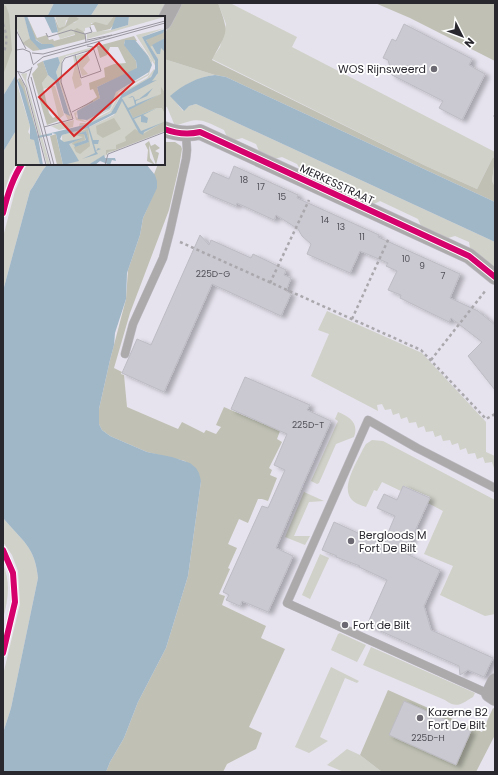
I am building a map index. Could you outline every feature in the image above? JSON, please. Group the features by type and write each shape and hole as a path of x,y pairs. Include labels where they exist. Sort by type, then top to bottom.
{"street":[{"path":"165,20 174,3"},
{"name":"MERKESSTRAAT","path":"165,129 186,135 200,132 396,222 469,256 493,280"}],"lane":[{"path":"124,354 133,324 163,258 186,159 186,135"},
{"path":"493,691 287,603 368,420 417,448 495,488"}],"path":[{"path":"3,24 6,31 6,46 3,53"},
{"path":"270,283 315,185"},
{"path":"352,319 396,222"},
{"path":"177,241 421,350 486,419 495,414"},
{"path":"431,360 493,280"}],"shaded area":[{"path":"3,3 54,3 48,16 16,16 16,75 3,96"},
{"path":"99,3 166,3 159,16 91,16"},
{"path":"181,3 218,3 224,21 225,33 224,38 212,60 426,166 477,189 493,157 495,159 492,181 495,187 495,202 226,77 165,59 165,33"},
{"path":"218,3 230,3 297,37 292,47 495,152 495,159 493,157 477,189 426,166 212,59 220,47 226,24"},
{"path":"375,3 494,3 495,61 410,18"},
{"path":"3,5 6,6 9,14 12,50 3,75"},
{"path":"165,59 215,75 192,82 171,96 183,111 189,106 196,104 495,242 495,268 470,248 469,242 455,236 448,238 445,237 421,226 416,218 380,201 374,204 357,196 354,188 334,180 327,182 325,176 309,169 301,171 297,164 282,157 274,159 259,151 256,144 242,138 235,140 227,137 224,130 210,123 195,120 175,126 167,107 165,106"},
{"path":"16,131 16,164 10,175 3,195 3,152"},
{"path":"165,142 175,142 181,146 182,149 179,167 169,210 130,313 114,368 122,372 121,374 124,375 127,407 178,429 182,422 204,433 206,430 216,434 221,427 216,425 224,407 280,431 277,439 282,442 269,468 272,470 270,475 277,478 268,501 258,499 248,523 239,519 228,544 237,548 219,594 225,596 222,605 266,626 261,638 285,649 249,727 262,733 256,749 227,764 223,772 106,772 124,738 138,702 166,648 188,576 201,481 185,461 147,452 110,436 102,430 99,424 99,409 126,299 128,270 140,235 143,218 155,191 154,174 158,165 165,165"},
{"path":"495,159 495,187 492,181"},
{"path":"27,165 47,165 30,191 3,291 3,237 15,191"},
{"path":"327,311 422,353 486,422 486,452 495,456 495,467 494,468 492,462 485,463 483,457 477,459 475,453 468,454 466,448 460,450 458,443 452,445 450,440 443,441 441,435 435,437 433,431 426,432 424,426 418,428 416,422 409,423 407,417 401,419 399,413 393,415 391,409 385,410 382,404 377,405 378,411 311,376 329,334 318,330"},
{"path":"338,412 350,418 354,424 354,437 336,444 319,483 317,484 311,481 338,421 335,419"},
{"path":"372,440 383,441 495,500 495,614 485,616 440,595 453,566 424,554 443,511 428,503 430,497 404,486 401,491 382,482 377,491 374,490 366,507 352,500 348,489 351,475 366,444"},
{"path":"304,492 324,501 309,502 294,536 310,536 305,545 285,537"},
{"path":"3,518 31,551 38,578 11,708 3,733 3,675 20,604 18,571 12,555 3,542"},
{"path":"320,554 329,558 310,599 302,595"},
{"path":"3,564 6,571 8,592 3,619"},
{"path":"340,633 366,645 357,662 331,650 338,634"},
{"path":"371,647 475,693 473,697 456,705 363,665"},
{"path":"331,667 359,681 357,683 345,678 320,737 328,741 309,753 295,747"},
{"path":"388,690 482,732 493,708 495,709 495,735 476,772 382,772 360,755"},
{"path":"347,749 360,755 382,772 344,772 327,765"}],"water":[{"path":"54,3 99,3 91,16 48,16"},
{"path":"16,75 16,131 3,152 3,96"},
{"path":"215,75 226,77 495,202 495,242 196,104 189,106 184,111 170,96 191,82"},
{"path":"47,165 147,165 155,175 157,188 143,218 140,235 127,273 126,299 115,333 114,345 99,409 99,424 102,430 110,436 147,452 172,457 190,463 196,468 201,481 188,576 166,648 138,702 124,738 106,772 3,772 3,733 11,708 38,578 31,551 3,518 3,291 30,191"}],"building":[{"name":"WOS Rijnsweerd","path":"404,24 472,59 469,65 485,74 462,120 439,108 443,101 392,75 388,60 383,58 392,39 396,41"},
{"path":"234,166 298,195 297,198 379,235 378,237 460,274 450,298 478,311 495,325 495,390 468,356 482,342 451,318 449,322 400,298 401,295 388,290 397,271 386,266 388,263 360,251 350,273 307,254 311,244 302,236 298,229 276,215 274,220 237,203 236,206 203,192 213,172 229,179"},
{"path":"200,235 209,245 211,240 251,258 253,254 286,270 284,275 291,278 286,291 291,294 281,316 212,284 164,392 122,373 137,339 151,345"},
{"path":"245,377 310,405 307,410 331,421 276,548 293,556 268,612 242,601 240,606 226,600 229,595 223,592 262,506 268,508 285,470 274,465 287,434 231,409"},
{"path":"403,486 430,498 405,553 440,570 424,606 431,630 493,658 484,677 468,670 460,675 459,666 367,625 387,580 359,567 360,566 322,550 334,522 386,546 385,540 395,516 377,508 384,494 397,500"},
{"name":"Kazerne B2 Fort De Bilt","path":"404,701 471,731 456,765 389,735"}],"cycle path":[{"path":"165,129 182,134 200,132 469,256 495,277"},
{"path":"3,213 10,188 21,165"},
{"path":"3,550 13,573 15,602 3,653"}],"place":[{"name":"WOS Rijnsweerd","path":"434,69"},
{"name":"Bergloods M Fort De Bilt","path":"351,541"},
{"name":"Fort de Bilt","path":"345,625"},
{"name":"Kazerne B2 Fort De Bilt","path":"420,718"}]}
